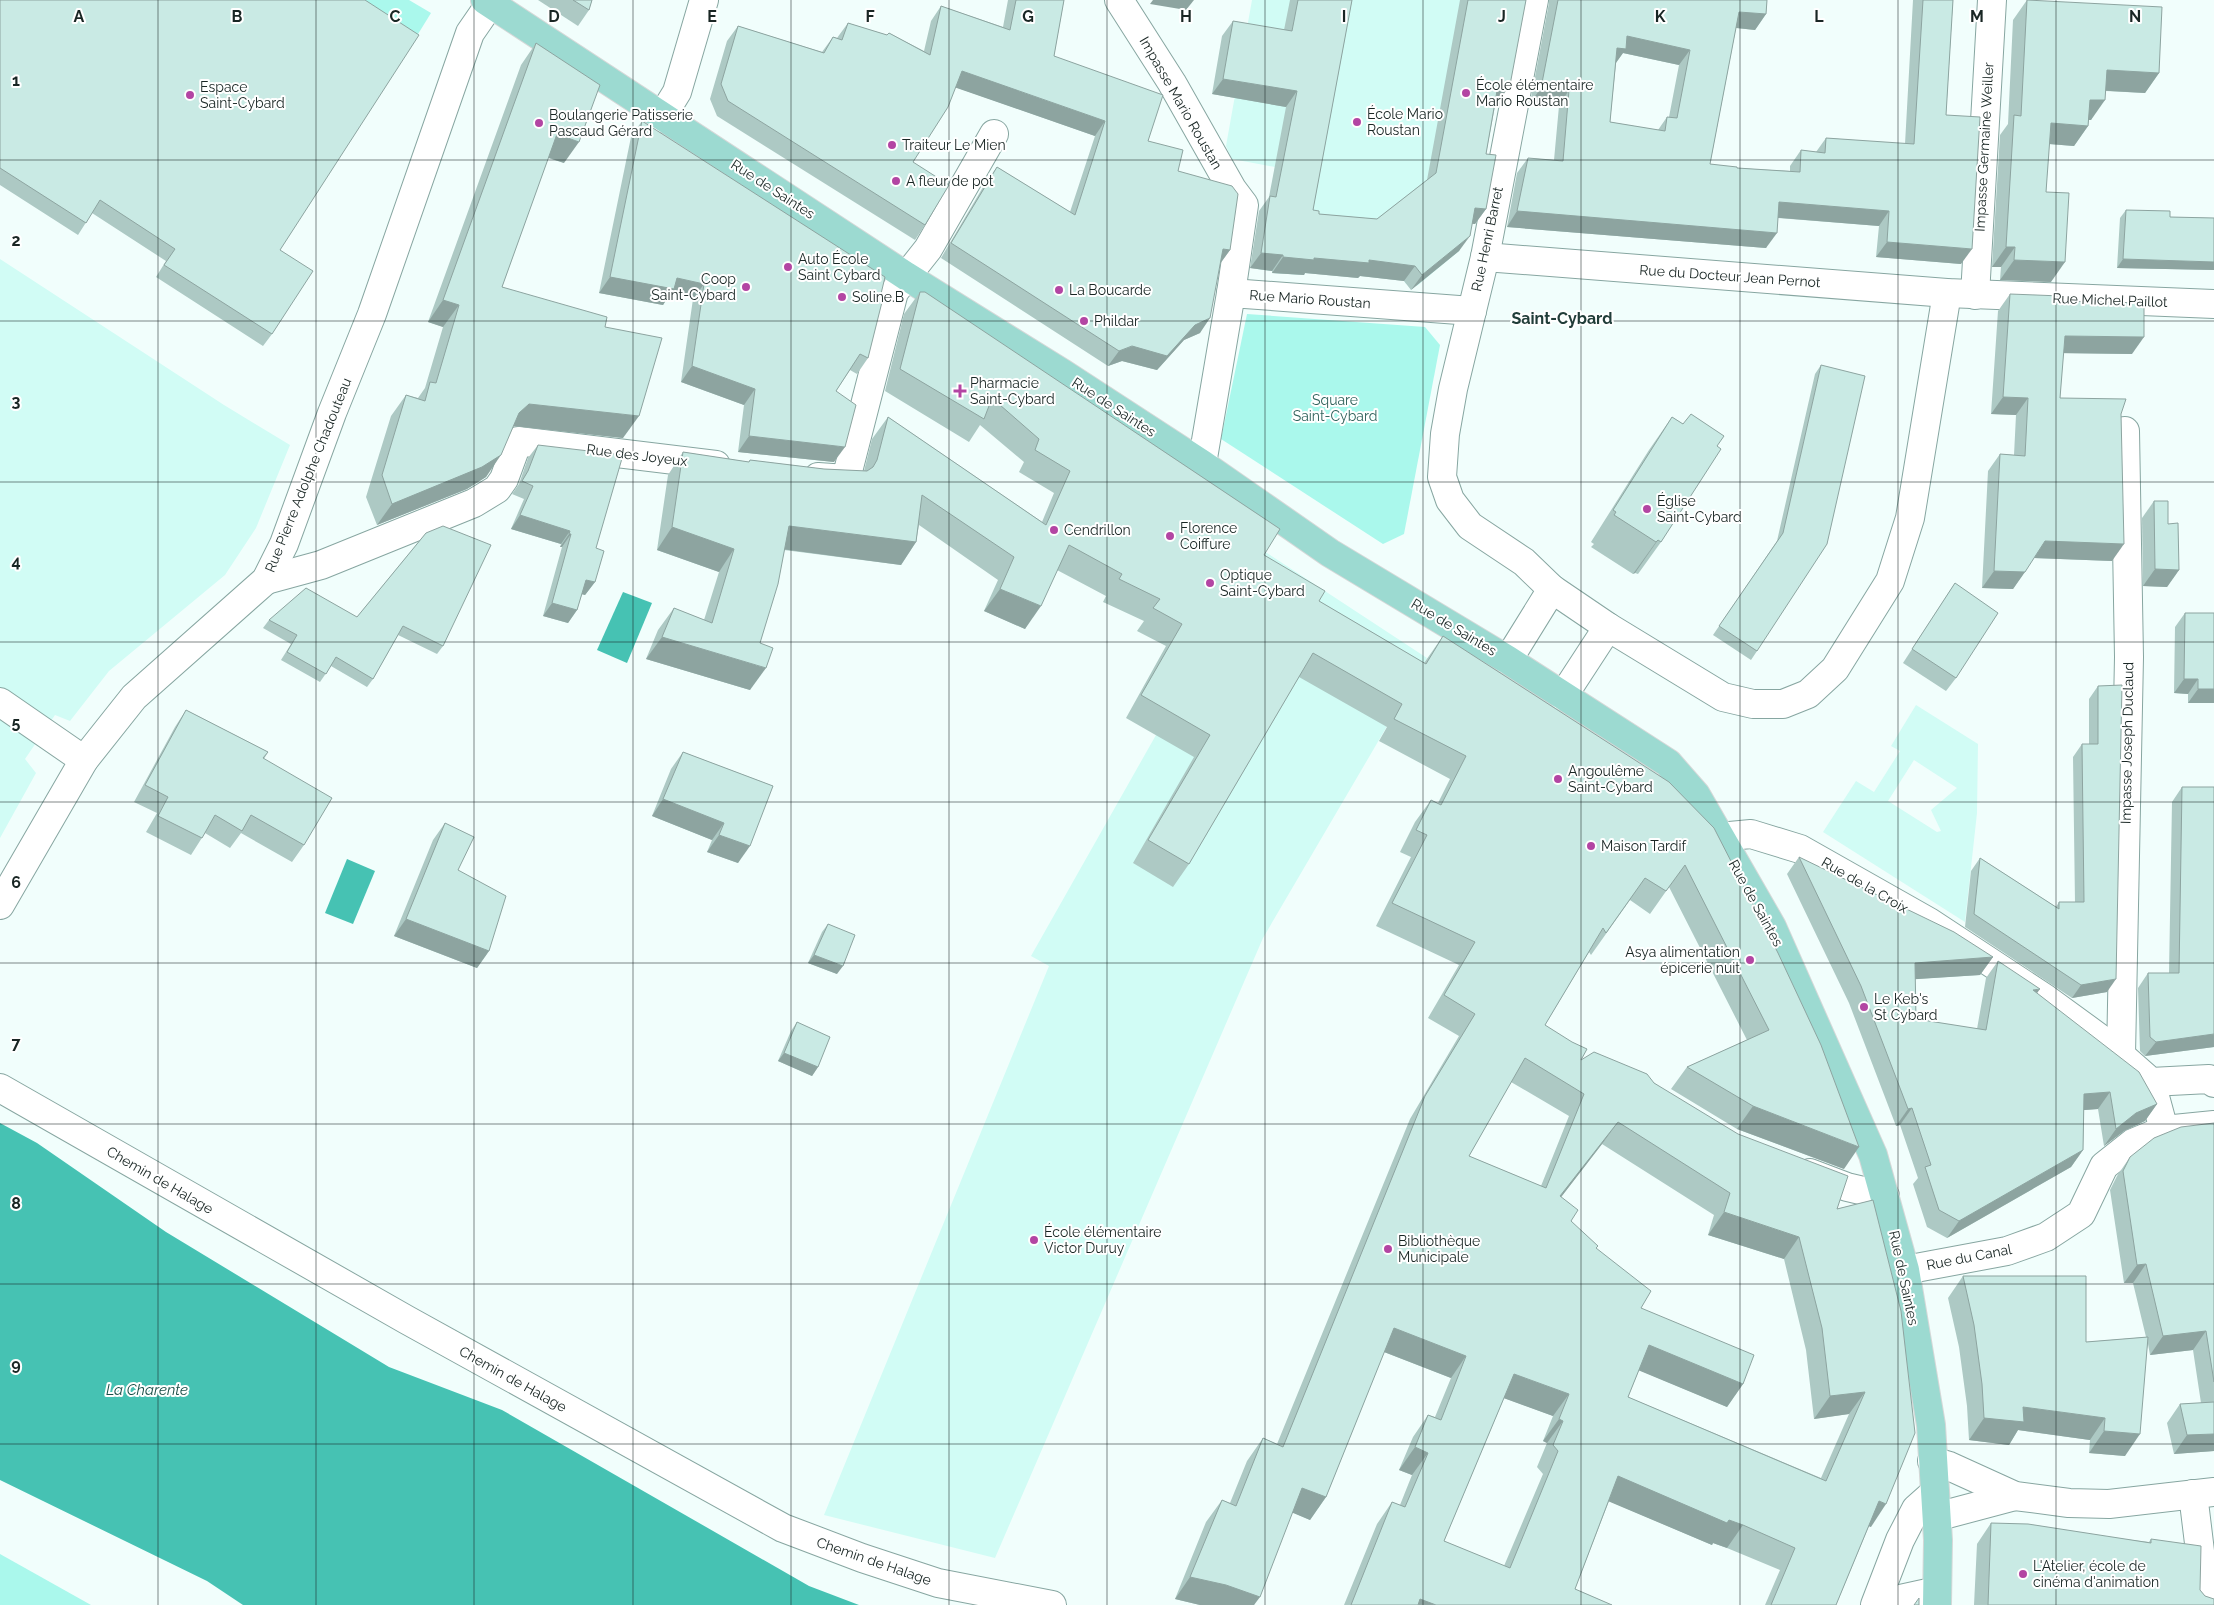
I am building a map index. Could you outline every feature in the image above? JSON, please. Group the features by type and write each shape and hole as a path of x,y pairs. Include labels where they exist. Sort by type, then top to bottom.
{"main road":[{"name":"Rue de Saintes","path":"487,2 906,276 1062,373 1202,464 1330,553 1508,660 1668,763 1696,795 1772,927 1873,1155 1905,1270 1931,1425 1937,1598"}],"street":[{"path":"662,118 677,92 704,0"},
{"name":"Impasse Mario Roustan","path":"1119,0 1172,83 1232,189 1244,205 1231,293"},
{"name":"Rue Henri Barret","path":"1534,0 1484,257 1453,389 1445,434 1442,477 1450,500 1470,526 1524,562 1552,589"},
{"name":"Impasse Germaine Weiller","path":"1975,295 1992,0"},
{"name":"Rue Pierre Adolphe Chadouteau","path":"0,904 84,760 134,697 266,580 284,544 332,413 372,314 470,33 487,2"},
{"path":"791,474 846,479 894,292 928,249 994,134"},
{"name":"Rue du Docteur Jean Pernot","path":"1484,257 1975,295"},
{"name":"Rue Mario Roustan","path":"1202,464 1231,293 1472,311"},
{"path":"1508,660 1552,589 1608,627 1723,697 1753,704 1783,704 1808,694 1835,669 1890,581 1910,518 1947,293"},
{"name":"Rue Michel Paillot","path":"1975,295 2214,304"},
{"name":"Impasse Joseph Duclaud","path":"2121,1054 2129,657 2125,431"},
{"name":"Rue des Joyeux","path":"266,580 321,565 474,503 497,489 504,479 518,440 742,468"},
{"path":"1563,696 1608,627"},
{"path":"0,702 84,760"},
{"name":"Rue de la Croix","path":"1719,837 1751,834 1800,849 1929,922 2046,999 2121,1054 2151,1082"},
{"path":"2164,1130 2151,1082 2209,1079 2214,1083"},
{"name":"Chemin de Halage","path":"0,1088 415,1325 783,1528 862,1558 938,1583 1052,1605"},
{"name":"Rue du Canal","path":"1905,1270 2007,1251 2046,1236 2081,1214 2104,1166 2133,1143 2164,1130 2214,1125"},
{"path":"1784,1163 1847,1187 1885,1196"},
{"path":"1932,1461 1949,1466 2015,1496"},
{"path":"1875,1605 1900,1540 1916,1509 2015,1496 2109,1504 2203,1493 2203,1576 2200,1605"},
{"path":"1889,1605 1896,1600 1937,1598"}],"shaded area":[{"name":"École Mario Roustan","path":"1252,0 1505,0 1459,251 1417,286 1406,284 1400,275 1304,273 1304,275 1273,273 1272,271 1256,269 1275,167 1232,159 1226,146"},
{"path":"0,259 224,405 290,445 256,528 225,575 109,671 70,721 55,715 25,759 36,773 0,838"},
{"name":"École élémentaire Victor Duruy","path":"1264,551 1427,658 1263,938 995,1558 824,1515 1049,966 1031,956 1156,735"},
{"path":"1916,705 1978,744 1977,813 1965,922 1823,832 1856,781 1874,792 1900,751 1891,746","holes":["1914,760 1957,788 1931,810 1941,831 1937,832 1888,801"]}],"green space":[{"path":"338,0 409,0 431,13 410,47"},
{"name":"Square Saint-Cybard","path":"1247,314 1425,327 1440,345 1404,534 1383,544 1221,439"},
{"path":"0,1554 91,1605 0,1605"}],"water":[{"path":"623,592 652,603 627,663 597,650"},
{"path":"347,859 375,871 353,924 325,913"},
{"name":"La Charente","path":"0,1123 37,1143 166,1232 389,1367 502,1410 809,1586 859,1605 243,1605 207,1581 0,1480"}],"building":[{"name":"Espace Saint-Cybard","path":"0,0 365,0 419,35 280,250 313,271 272,334 164,265 175,249 100,200 86,223 0,168"},
{"path":"573,0 592,0 589,10"},
{"path":"1016,0 1064,0 1054,56 1163,95 1148,141 1183,150 1178,171 1232,186 1238,194 1230,250 1223,249 1210,318 1195,325 1167,356 1132,346 1119,351 951,243 997,167 1075,215 1105,121 962,71 948,107 913,162 949,185 925,225 728,101 721,84 738,26 824,53 833,37 842,40 848,23 887,35 889,33 930,55 941,6 1010,30"},
{"path":"1298,0 1352,0 1313,210 1319,211 1319,214 1377,219 1436,173 1468,0 1526,0 1510,85 1498,85 1486,154 1496,155 1486,209 1475,208 1470,236 1422,275 1415,266 1369,260 1369,263 1314,258 1314,260 1261,253 1270,196 1276,197 1297,91 1223,79 1233,21 1292,31"},
{"path":"1558,0 1767,0 1766,14 1739,12 1710,164 1737,168 1800,172 1801,150 1825,153 1826,138 1914,144 1923,0 1953,0 1946,115 1980,117 1972,249 1887,242 1889,211 1779,202 1777,233 1517,211 1528,158 1563,161 1569,90 1541,88","holes":["1627,36 1690,50 1677,118 1667,117 1665,131 1610,122 1617,48 1626,49"]},
{"path":"2027,0 2162,7 2159,73 2107,70 2105,100 2090,100 2088,126 2051,123 2046,192 2069,193 2065,262 2014,260 2015,247 2006,247 2014,115 2021,116"},
{"path":"536,43 600,85 579,142 557,134 502,287 607,317 605,327 662,338 639,416 529,404 519,413 501,455 482,467 392,504 382,475 406,395 425,401 430,382 436,383 459,305 443,300"},
{"path":"642,121 885,277 880,298 883,298 868,358 860,354 836,391 856,405 845,447 749,436 755,389 692,366 704,284 677,278 674,289 610,277"},
{"path":"2126,210 2170,211 2170,217 2214,218 2214,262 2123,259"},
{"path":"920,292 925,292 1280,529 1264,555 1325,591 1319,601 1426,664 1443,636 1669,782 1714,828 1778,953 1821,1045 1859,1147 1753,1106 1687,1067 1769,1030 1685,865 1666,891 1645,878 1606,933 1603,928 1545,1025 1587,1049 1581,1060 1594,1052 1647,1074 1654,1083 1738,1134 1848,1176 1837,1209 1873,1200 1901,1311 1915,1433 1886,1504 1879,1501 1836,1605 1771,1605 1795,1548 1743,1525 1729,1520 1727,1523 1618,1476 1575,1589 1612,1605 1436,1605 1420,1599 1418,1605 1351,1605 1392,1502 1405,1507 1428,1453 1415,1447 1428,1415 1441,1420 1466,1356 1394,1328 1326,1497 1302,1488 1260,1597 1226,1585 1190,1577 1222,1500 1236,1506 1263,1438 1283,1447 1425,1096 1475,1014 1444,995 1475,942 1392,903 1427,835 1416,830 1431,800 1441,805 1466,756 1394,719 1402,704 1313,653 1189,864 1148,840 1210,735 1141,695 1182,624 1153,608 1160,599 1119,579 1122,574 1069,545 1041,606 1000,589 1014,557 922,495 916,542 789,526 778,584 760,643 773,648 766,668 662,637 674,608 712,623 734,549 672,527 683,452 749,462 750,460 824,469 867,471 873,467 877,460 888,417 1046,525 1070,471 1035,450 1039,439 992,398 984,419 900,369","holes":["1525,1058 1584,1094 1546,1188 1469,1156","1618,1122 1730,1193 1724,1212 1799,1237 1822,1328 1830,1396 1865,1392 1826,1481 1628,1397 1649,1345 1743,1384 1754,1355 1641,1308 1651,1291 1596,1248 1598,1246 1571,1221 1578,1210 1560,1196","1514,1374 1569,1394 1559,1419 1563,1421 1553,1445 1558,1451 1510,1568 1444,1541"]},
{"path":"2010,294 2061,296 2061,301 2144,303 2144,337 2065,336 2060,398 2126,399 2121,414 2124,544 2045,541 2025,572 1994,571 2000,454 2025,456 2028,398 2003,397"},
{"path":"1821,365 1865,376 1827,544 1757,651 1719,626 1783,533"},
{"name":"Église Saint-Cybard","path":"1691,414 1724,436 1717,446 1721,449 1661,542 1658,540 1656,542 1614,515 1616,512 1613,510 1672,417 1683,424"},
{"path":"538,445 623,455 596,548 604,551 595,582 586,580 577,610 552,603 571,534 569,534 570,531 520,515 533,486 522,481"},
{"path":"2154,501 2168,501 2168,524 2178,523 2179,570 2155,569"},
{"path":"443,526 491,545 443,646 403,626 373,679 336,657 326,674 287,652 297,635 269,620 306,588 357,617 426,533"},
{"path":"1955,583 1998,613 1956,678 1912,649"},
{"path":"2185,613 2214,613 2214,689 2198,689 2198,679 2184,679"},
{"path":"2122,685 2116,979 2081,985 1974,914 1980,858 2059,909 2059,902 2084,902 2082,744 2098,744 2098,686"},
{"path":"186,710 268,752 263,758 332,798 304,845 251,815 242,831 215,815 202,838 158,816 168,797 145,785"},
{"path":"683,752 773,786 750,846 719,835 724,823 663,799"},
{"path":"2182,787 2214,787 2214,1034 2156,1042 2150,1037 2148,973 2179,973"},
{"path":"445,823 474,837 458,870 506,896 489,951 406,919"},
{"path":"1799,857 1954,932 1993,957 1915,963 1916,1019 1986,1030 1998,961 2040,989 2033,990 2139,1072 2157,1104 2136,1113 2116,1129 2110,1092 2084,1094 2083,1150 1959,1221 1939,1210 1925,1167 1931,1165 1912,1108 1908,1109 1861,986"},
{"path":"828,924 855,935 843,966 814,955"},
{"path":"797,1022 830,1037 818,1067 784,1053"},
{"path":"2214,1123 2214,1382 2206,1331 2163,1336 2146,1264 2137,1265 2123,1171 2130,1157 2154,1138 2181,1127"},
{"path":"1963,1276 2086,1276 2086,1342 2148,1337 2140,1434 2104,1431 2105,1418 2023,1407 2024,1422 1984,1418 1982,1384 1974,1325"},
{"path":"2214,1402 2214,1434 2187,1435 2180,1404"},
{"path":"1991,1523 2028,1524 2151,1543 2151,1539 2201,1546 2200,1590 2205,1596 2214,1599 2214,1605 1988,1605"},
{"path":"1919,1598 1919,1605 1914,1605"}],"place":[{"name":"École élémentaire Mario Roustan","path":"1466,93"},
{"name":"Espace Saint-Cybard","path":"190,95"},
{"name":"École Mario Roustan","path":"1357,122"},
{"name":"Boulangerie Patisserie Pascaud Gérard","path":"539,123"},
{"name":"Traiteur Le Mien","path":"892,145"},
{"name":"A fleur de pot","path":"896,181"},
{"name":"Auto École Saint Cybard","path":"788,267"},
{"name":"Coop Saint-Cybard","path":"746,287"},
{"name":"La Boucarde","path":"1059,290"},
{"name":"Soline.B","path":"842,297"},
{"name":"Phildar","path":"1084,321"},
{"name":"Pharmacie Saint-Cybard","path":"960,391"},
{"name":"Église Saint-Cybard","path":"1647,509"},
{"name":"Cendrillon","path":"1054,530"},
{"name":"Florence Coiffure","path":"1170,536"},
{"name":"Optique Saint-Cybard","path":"1210,583"},
{"name":"Angoulême Saint-Cybard","path":"1558,779"},
{"name":"Maison Tardif","path":"1591,846"},
{"name":"Asya alimentation épicerie nuit","path":"1750,960"},
{"name":"Le Keb's St Cybard","path":"1864,1007"},
{"name":"École élémentaire Victor Duruy","path":"1034,1240"},
{"name":"Bibliothèque Municipale","path":"1388,1249"},
{"name":"L'Atelier, école de cinéma d'animation","path":"2023,1574"}],"district":[{"name":"Saint-Cybard","path":"1562,318"}]}
